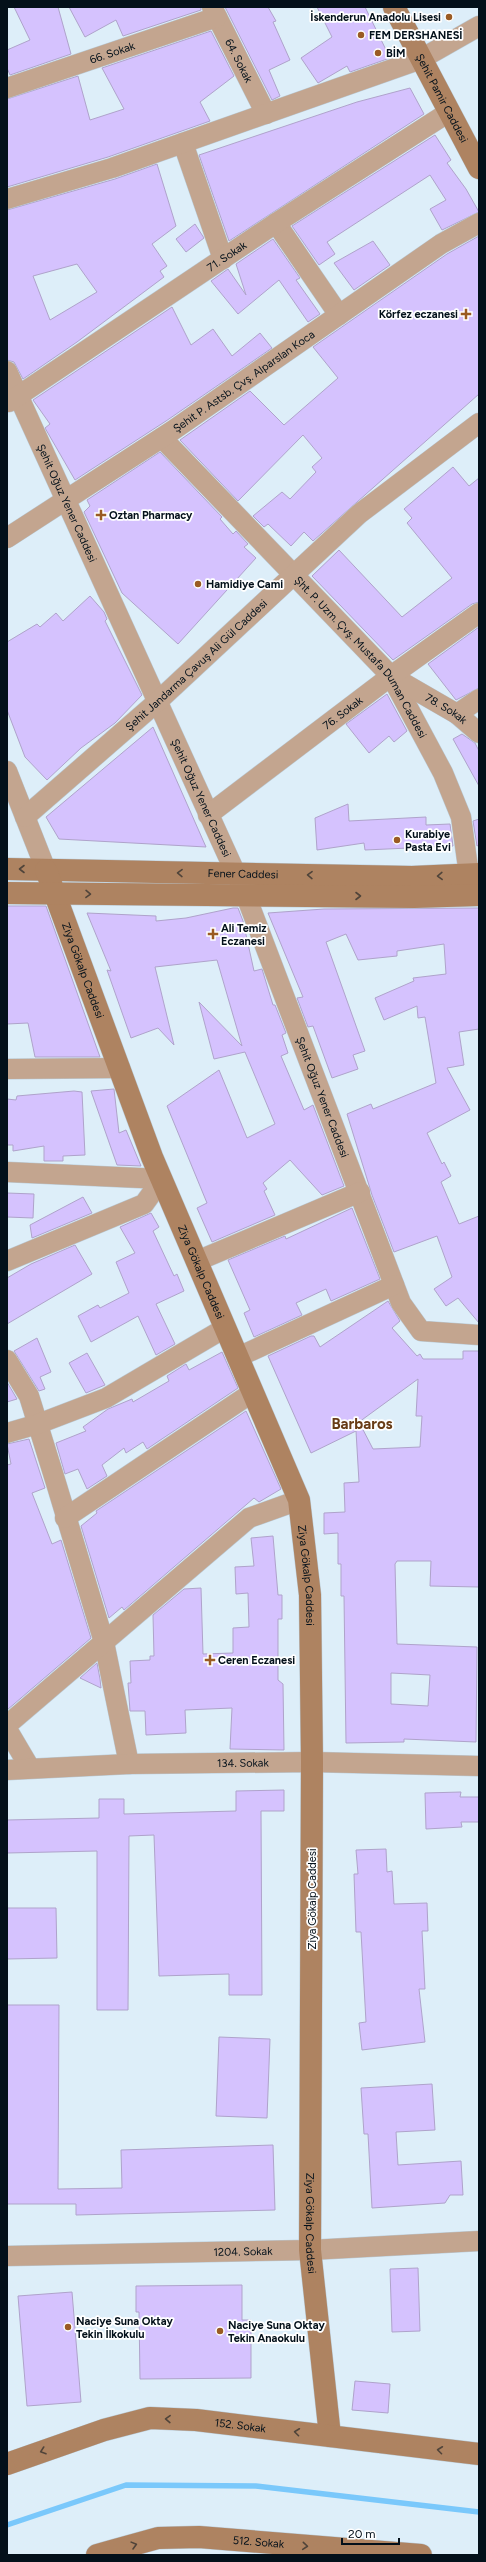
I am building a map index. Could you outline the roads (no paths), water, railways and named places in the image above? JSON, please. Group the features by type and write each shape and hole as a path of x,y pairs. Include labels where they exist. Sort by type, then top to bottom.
{"street":[{"name":"Şehit Pamir Caddesi","path":"394,7 479,168"},
{"name":"66. Sokak","path":"7,88 214,12"},
{"name":"64. Sokak","path":"214,12 266,114"},
{"path":"7,199 112,168 421,59 479,26"},
{"name":"71. Sokak","path":"13,400 223,259 449,112"},
{"path":"183,143 223,259"},
{"name":"Şehit P. Astsb. Çvş. Alparslan Koca","path":"7,538 67,501 162,438 441,244 479,223"},
{"path":"276,224 339,315"},
{"name":"Şehit Oğuz Yener Caddesi","path":"7,371 13,400 67,501 246,896 401,1303 421,1331 478,1334"},
{"name":"Şehit Jandarma Çavuş Ali Gül Caddesi","path":"24,817 157,702 359,514 479,423"},
{"name":"Şht. P. Uzm. Çvş. Mustafa Duman Caddesi","path":"162,438 292,576 391,676 443,773 461,817 474,875"},
{"name":"76. Sokak","path":"208,815 391,676 479,613"},
{"name":"78. Sokak","path":"391,676 457,714 479,733"},
{"path":"457,714 479,699"},
{"name":"Ziya Gökalp Caddesi","path":"7,771 24,817 56,893 162,1179 299,1500 310,1595 312,1762 310,2250 330,2436"},
{"name":"Fener Caddesi","path":"7,869 412,877 474,875"},
{"name":"Fener Caddesi","path":"7,893 246,896 479,895"},
{"path":"7,1069 120,1068"},
{"path":"7,1172 162,1179"},
{"path":"7,1261 144,1204 162,1179"},
{"path":"197,1261 360,1192"},
{"path":"238,1357 394,1285"},
{"path":"7,1433 38,1424 106,1398 225,1328"},
{"path":"7,1360 29,1396 104,1642 129,1764"},
{"path":"66,1518 253,1392"},
{"path":"7,1725 249,1518 299,1500"},
{"path":"7,1729 30,1768"},
{"name":"134. Sokak","path":"7,1770 129,1764 312,1762 479,1766"},
{"name":"1204. Sokak","path":"7,2256 310,2250 479,2241"},
{"name":"152. Sokak","path":"7,2464 104,2430 150,2418 196,2420 479,2454"},
{"name":"512. Sokak","path":"97,2555 165,2538 199,2538 349,2552 421,2555"}],"waterway":[{"path":"7,2525 126,2485 256,2486 479,2512"}],"place":[{"name":"İskenderun Anadolu Lisesi","path":"449,17"},
{"name":"FEM DERSHANESİ","path":"361,35"},
{"name":"BİM","path":"378,53"},
{"name":"Körfez eczanesi","path":"466,314"},
{"name":"Oztan Pharmacy","path":"101,515"},
{"name":"Hamidiye Cami","path":"198,584"},
{"name":"Kurabiye Pasta Evi","path":"397,840"},
{"name":"Ali Temiz Eczanesi","path":"213,934"},
{"name":"Ceren Eczanesi","path":"210,1660"},
{"name":"Naciye Suna Oktay Tekin İlkokulu","path":"68,2327"},
{"name":"Naciye Suna Oktay Tekin Anaokulu","path":"220,2331"}],"district":[{"name":"Barbaros","path":"362,1424"}]}
